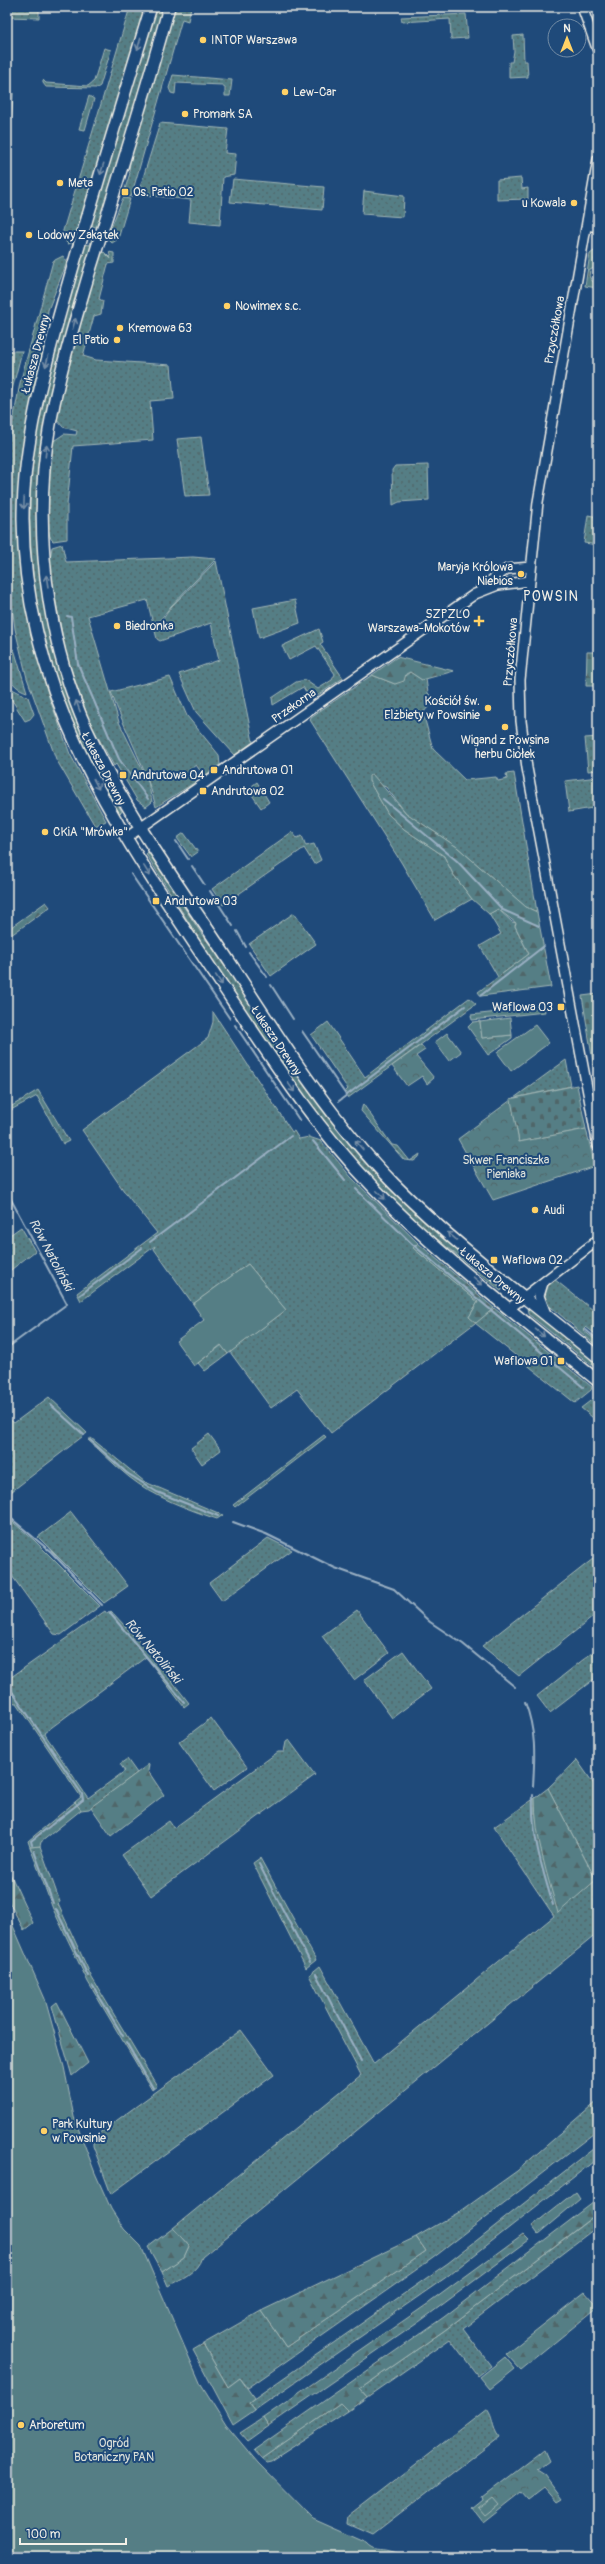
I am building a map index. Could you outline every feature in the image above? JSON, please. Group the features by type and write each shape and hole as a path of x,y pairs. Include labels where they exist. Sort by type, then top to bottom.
{"main road":[{"name":"Łukasza Drewny","path":"151,7 77,253 39,394 29,444 23,517 28,582 46,670 75,744 126,838 271,1058 330,1138 391,1204 510,1308 598,1381"},
{"name":"Łukasza Drewny","path":"169,7 57,390 44,469 43,509 45,568 57,642 87,729 141,828 283,1044 341,1125 400,1190 524,1297 598,1357"}],"street":[{"path":"582,7 598,51"},
{"name":"Przyczółkowa","path":"598,159 541,476 520,680 522,738 598,1146"},
{"path":"586,225 598,227"},
{"name":"Przekorna","path":"126,838 476,594 507,569 531,567"},
{"name":"Przekorna","path":"476,594 498,585 530,581"},
{"path":"510,1308 598,1240"},
{"path":"545,1280 539,1290 539,1296 546,1314"}],"green space":[{"path":"7,7 39,7 39,18 7,17"},
{"path":"130,7 146,7 77,235 75,235 72,243 68,244 63,239 62,234"},
{"path":"155,7 165,7 99,228 92,226 86,237"},
{"path":"175,7 191,7 188,21 182,19 131,197 126,195 127,190 125,189 130,173 131,152"},
{"path":"466,14 468,38 451,39 450,19 402,22 401,17"},
{"path":"523,35 524,61 527,61 528,77 509,78 509,62 512,62 514,51 513,36"},
{"path":"104,48 111,50 100,86 97,88 46,87 43,83 43,80 46,83 88,86 94,81"},
{"path":"173,75 232,80 230,96 225,96 225,87 222,85 176,83 175,94 171,93 169,88"},
{"path":"7,92 13,93 11,126 7,125"},
{"path":"89,96 94,99 85,130 79,129"},
{"path":"160,123 228,129 225,153 236,154 234,175 223,177 220,225 189,222 191,200 138,194"},
{"path":"521,178 522,189 528,188 528,199 497,200 497,180"},
{"path":"233,179 324,187 322,210 230,202"},
{"path":"364,191 404,196 403,217 362,214"},
{"path":"123,198 130,199 118,239 112,243 108,239 108,235"},
{"path":"93,234 97,235 76,301 38,516 78,719 95,761 122,812 119,813 83,749 65,709 52,671 43,633 31,556 31,477 35,438 42,399 56,341 84,244 90,245"},
{"path":"598,248 598,256 594,259 598,266 590,270 589,276 592,281 598,282 597,288 585,286 590,254"},
{"path":"104,252 111,259 109,252 114,253 114,263 108,264 99,299 103,301 101,314 94,316 83,356 96,360 171,365 174,399 150,401 153,440 73,446 67,505 67,539 53,541 49,535 47,510 52,442 64,434 76,435 77,431 63,427 56,419 71,354 100,255"},
{"path":"63,256 67,262 48,310 44,350 29,415 18,528 20,557 31,633 49,697 70,754 106,821 95,826 56,759 27,678 15,629 7,567 7,454 20,383 53,261"},
{"path":"7,351 22,351 11,394 7,394"},
{"path":"201,437 209,495 185,496 177,439"},
{"path":"428,465 429,500 399,502 393,505 392,470 395,466"},
{"path":"588,515 598,517 598,545 584,543"},
{"path":"62,544 66,562 193,557 216,559 171,606 154,628 147,600 88,616 119,722 148,781 152,802 146,807 137,800 116,764 114,766 89,721 66,654 49,566 52,547"},
{"path":"216,561 253,742 235,755 196,712 179,674 219,660 211,623 160,641 157,639 155,631 171,607"},
{"path":"295,600 300,623 259,638 253,608"},
{"path":"319,629 323,642 320,644 343,678 311,700 303,687 273,705 272,698 296,682 305,680 318,689 332,680 335,674 316,646 289,660 282,646"},
{"path":"14,649 27,692 12,682 8,672 7,654"},
{"path":"587,652 598,652 598,686 586,686"},
{"path":"397,657 454,671 422,680 410,672 406,674 404,681 395,684 372,675"},
{"path":"410,672 422,680 426,679 428,693 434,700 423,713 433,749 465,780 496,777 498,781 507,779 506,774 514,773 537,912 526,907 457,847 406,813 386,787 369,781 388,814 404,829 444,856 453,874 472,899 435,920 401,862 310,720 311,717 372,675 395,684"},
{"path":"170,677 187,716 219,755 220,765 204,776 196,765 189,770 197,781 156,807 147,778 111,692"},
{"path":"10,688 28,697 34,714 30,719 25,721 7,692"},
{"path":"598,737 598,770 588,771 585,738"},
{"path":"372,774 406,813 457,847 526,907 537,912 551,987 481,996 478,992 529,954 515,926 516,923 498,909 489,914 472,899 453,874 444,856 404,829 388,814 369,781 369,776"},
{"path":"598,777 598,807 569,812 565,781"},
{"path":"257,782 269,802 261,808 248,789"},
{"path":"292,832 297,838 302,836 306,846 314,844 321,860 314,864 304,848 223,905 212,889"},
{"path":"184,833 198,852 191,857 177,838"},
{"path":"148,852 203,936 225,963 337,1126 505,1286 501,1291 410,1217 366,1173 311,1108 206,950 146,854"},
{"path":"46,902 50,907 7,938 7,930"},
{"path":"498,909 512,922 517,923 515,926 529,954 498,977 480,946 501,934 489,914"},
{"path":"294,913 316,944 271,976 249,944"},
{"path":"598,994 598,1092 582,996"},
{"path":"469,998 476,1004 348,1098 345,1092 348,1089 311,1035 328,1022 365,1077"},
{"path":"544,1007 545,1012 472,1020 471,1015"},
{"path":"213,1012 292,1132 294,1131 299,1139 309,1137 321,1141 351,1177 418,1243 413,1248 478,1302 469,1317 476,1322 494,1308 592,1387 591,1390 575,1403 475,1323 331,1433 297,1389 271,1408 230,1352 286,1310 248,1264 193,1304 154,1249 155,1246 81,1301 77,1293 157,1233 126,1194 82,1130 208,1038 213,1022"},
{"path":"510,1018 512,1035 482,1038 480,1022"},
{"path":"480,1021 482,1038 512,1035 512,1038 488,1055 468,1027 473,1022"},
{"path":"535,1025 549,1043 511,1071 497,1052"},
{"path":"447,1033 461,1052 449,1061 435,1042"},
{"path":"421,1045 425,1050 416,1056 434,1078 427,1084 422,1076 407,1086 392,1066"},
{"path":"566,1060 571,1086 514,1098"},
{"path":"577,1085 586,1129 519,1142 510,1099"},
{"path":"38,1090 69,1141 63,1144 37,1096 7,1112 7,1109"},
{"name":"Skwer Franciszka Pieniaka","path":"511,1100 519,1142 586,1129 595,1166 493,1200 458,1139"},
{"path":"363,1104 392,1145 398,1146 410,1161 404,1160 361,1111"},
{"path":"420,1154 414,1161 410,1161"},
{"path":"21,1227 35,1251 7,1273 7,1237"},
{"path":"418,1243 494,1308 476,1323 469,1317 478,1302 413,1248"},
{"path":"248,1264 286,1310 228,1354 221,1345 194,1366 176,1341 204,1320 193,1304"},
{"path":"554,1279 598,1314 598,1336 586,1327 583,1330 598,1342 598,1347 545,1302 543,1297 545,1287"},
{"path":"527,1307 598,1362 598,1370 528,1314"},
{"path":"222,1345 228,1354 205,1371 198,1363"},
{"path":"598,1395 598,1422 581,1408"},
{"path":"49,1397 87,1433 7,1495 7,1417 14,1423"},
{"path":"209,1434 221,1450 202,1464 191,1448"},
{"path":"324,1435 326,1437 235,1507 233,1505"},
{"path":"91,1438 145,1482 223,1515 217,1519 183,1507 149,1491 129,1477 88,1440"},
{"path":"71,1512 128,1586 104,1603 38,1537"},
{"path":"7,1517 34,1540 100,1606 61,1635 54,1634 7,1569"},
{"path":"268,1538 292,1550 222,1601 209,1583"},
{"path":"598,1555 598,1613 519,1676 482,1646"},
{"path":"357,1610 389,1653 354,1680 322,1636"},
{"path":"105,1611 107,1614 111,1611 151,1654 189,1703 184,1707 146,1657 44,1733 88,1798 125,1771 120,1764 127,1759 137,1773 89,1809 81,1810 75,1802 81,1797 17,1703 7,1702 7,1680"},
{"path":"598,1648 598,1676 550,1713 537,1696"},
{"path":"403,1651 431,1689 392,1718 364,1680"},
{"path":"211,1718 247,1767 214,1791 179,1742"},
{"path":"289,1740 315,1775 151,1896 122,1855 169,1821 174,1828 278,1752 284,1752 286,1742"},
{"path":"577,1760 598,1790 598,1933 202,2257 200,2263 193,2271 184,2278 168,2286 162,2272 184,2257 189,2246 173,2228 361,2075 309,1975 320,1966 374,2064 554,1916 494,1827 535,1798 535,1814 596,1880 548,1788"},
{"path":"149,1764 148,1771 164,1795 111,1836 91,1807"},
{"path":"548,1788 596,1880 558,1913 542,1856 537,1827 535,1798"},
{"path":"75,1802 81,1810 41,1842 40,1846 30,1847 28,1841"},
{"path":"40,1846 60,1902 58,1904 92,1978 157,2086 152,2090 88,1982 53,1909 30,1847"},
{"path":"260,1858 316,1960 306,1968 253,1863"},
{"path":"7,1867 33,1923 24,1930 7,1898"},
{"name":"Ogród Botaniczny PAN","path":"7,1912 45,1999 64,2067 74,2117 95,2173 111,2209 124,2229 141,2246 201,2385 226,2425 258,2463 313,2519 367,2543 373,2548 393,2551 407,2557 7,2557"},
{"path":"57,2002 88,2063 72,2076 52,2006"},
{"path":"241,2030 274,2075 111,2194 93,2146 93,2143 100,2138 98,2134"},
{"path":"598,2101 598,2130 433,2258 248,2388 240,2378 228,2387 203,2344 261,2311 286,2347 426,2251 416,2237 461,2211 517,2171"},
{"path":"598,2145 598,2158 445,2278 255,2410 249,2402 448,2263"},
{"path":"575,2192 580,2199 538,2234 532,2226"},
{"path":"598,2199 598,2213 445,2330 360,2389 367,2397 348,2411 340,2403 261,2458 254,2450 444,2317"},
{"path":"598,2213 598,2226 463,2329 491,2366 478,2376 450,2339 367,2397 360,2389 445,2330"},
{"path":"173,2228 189,2246 184,2257 162,2272 148,2247"},
{"path":"523,2234 529,2240 419,2322 268,2426 263,2418 429,2303"},
{"path":"416,2237 426,2251 286,2347 261,2311"},
{"path":"585,2292 598,2307 521,2370 506,2354"},
{"path":"203,2344 228,2387 240,2378 254,2398 249,2402 255,2410 233,2425 193,2350"},
{"path":"505,2357 515,2369 490,2389 480,2377"},
{"path":"340,2403 348,2411 271,2461 266,2462 261,2458"},
{"path":"487,2409 499,2437 373,2534 348,2523 349,2516"},
{"path":"263,2418 268,2426 247,2441 240,2433"},
{"path":"544,2450 549,2461 537,2470 545,2475 563,2499 558,2502 545,2487 528,2500 521,2492 483,2522 473,2509 484,2500 483,2497"},
{"path":"493,2497 499,2504 485,2515 479,2508"}],"waterway":[{"path":"67,616 71,617 78,664 119,759 148,799"},
{"path":"383,799 457,861 503,910 539,926"},
{"path":"176,841 188,859"},
{"path":"192,866 204,884"},
{"path":"131,874 230,1019"},
{"path":"210,891 233,926"},
{"path":"237,931 246,947"},
{"path":"480,996 544,946"},
{"path":"249,952 267,977"},
{"path":"271,985 293,1019"},
{"path":"339,1101 465,1006"},
{"path":"235,1025 300,1121"},
{"path":"302,1031 346,1095"},
{"path":"150,1242 291,1136"},
{"path":"313,1141 345,1180"},
{"path":"356,1189 412,1244 583,1387"},
{"name":"Rów Natoliński","path":"7,1192 67,1304 7,1348"},
{"path":"80,1295 142,1248"},
{"path":"586,1330 598,1340"},
{"path":"51,1405 84,1435"},
{"path":"90,1440 127,1473 157,1492 218,1516"},
{"name":"Rów Natoliński","path":"7,1515 51,1552 102,1605"},
{"path":"233,1522 266,1534 335,1568 394,1589 430,1622 463,1644 515,1687"},
{"name":"Rów Natoliński","path":"109,1612 184,1702"},
{"path":"7,1684 82,1794 83,1800 31,1841 32,1845"},
{"path":"525,1702 529,1713 534,1743 533,1786"},
{"path":"533,1795 534,1823 538,1851 553,1905"},
{"path":"34,1851 53,1903"},
{"path":"259,1864 310,1962"},
{"path":"56,1909 88,1976"},
{"path":"316,1974 361,2061"},
{"path":"93,1986 123,2036"},
{"path":"126,2042 153,2088"}],"place":[{"name":"INTOP Warszawa","path":"203,40"},
{"name":"Lew-Car","path":"285,92"},
{"name":"Promark SA","path":"185,114"},
{"name":"Meta","path":"60,183"},
{"name":"Os. Patio 02","path":"125,192"},
{"name":"u Kowala","path":"574,203"},
{"name":"Lodowy Zakątek","path":"29,235"},
{"name":"Nowimex s.c.","path":"227,306"},
{"name":"Kremowa 63","path":"120,328"},
{"name":"El Patio","path":"117,340"},
{"name":"Maryja Królowa Niebios","path":"521,574"},
{"name":"SZPZLO Warszawa-Mokotów","path":"479,621"},
{"name":"Biedronka","path":"117,626"},
{"name":"Kościół św. Elżbiety w Powsinie","path":"488,708"},
{"name":"Wigand z Powsina herbu Ciołek","path":"505,727"},
{"name":"Andrutowa 01","path":"214,770"},
{"name":"Andrutowa 04","path":"123,775"},
{"name":"Andrutowa 02","path":"203,791"},
{"name":"CKiA \"Mrówka\"","path":"45,832"},
{"name":"Andrutowa 03","path":"156,901"},
{"name":"Waflowa 03","path":"561,1007"},
{"name":"Audi","path":"535,1210"},
{"name":"Waflowa 02","path":"494,1260"},
{"name":"Waflowa 01","path":"561,1361"},
{"name":"Park Kultury w Powsinie","path":"44,2131"},
{"name":"Arboretum","path":"21,2425"}],"district":[{"name":"POWSIN","path":"551,596"}]}
